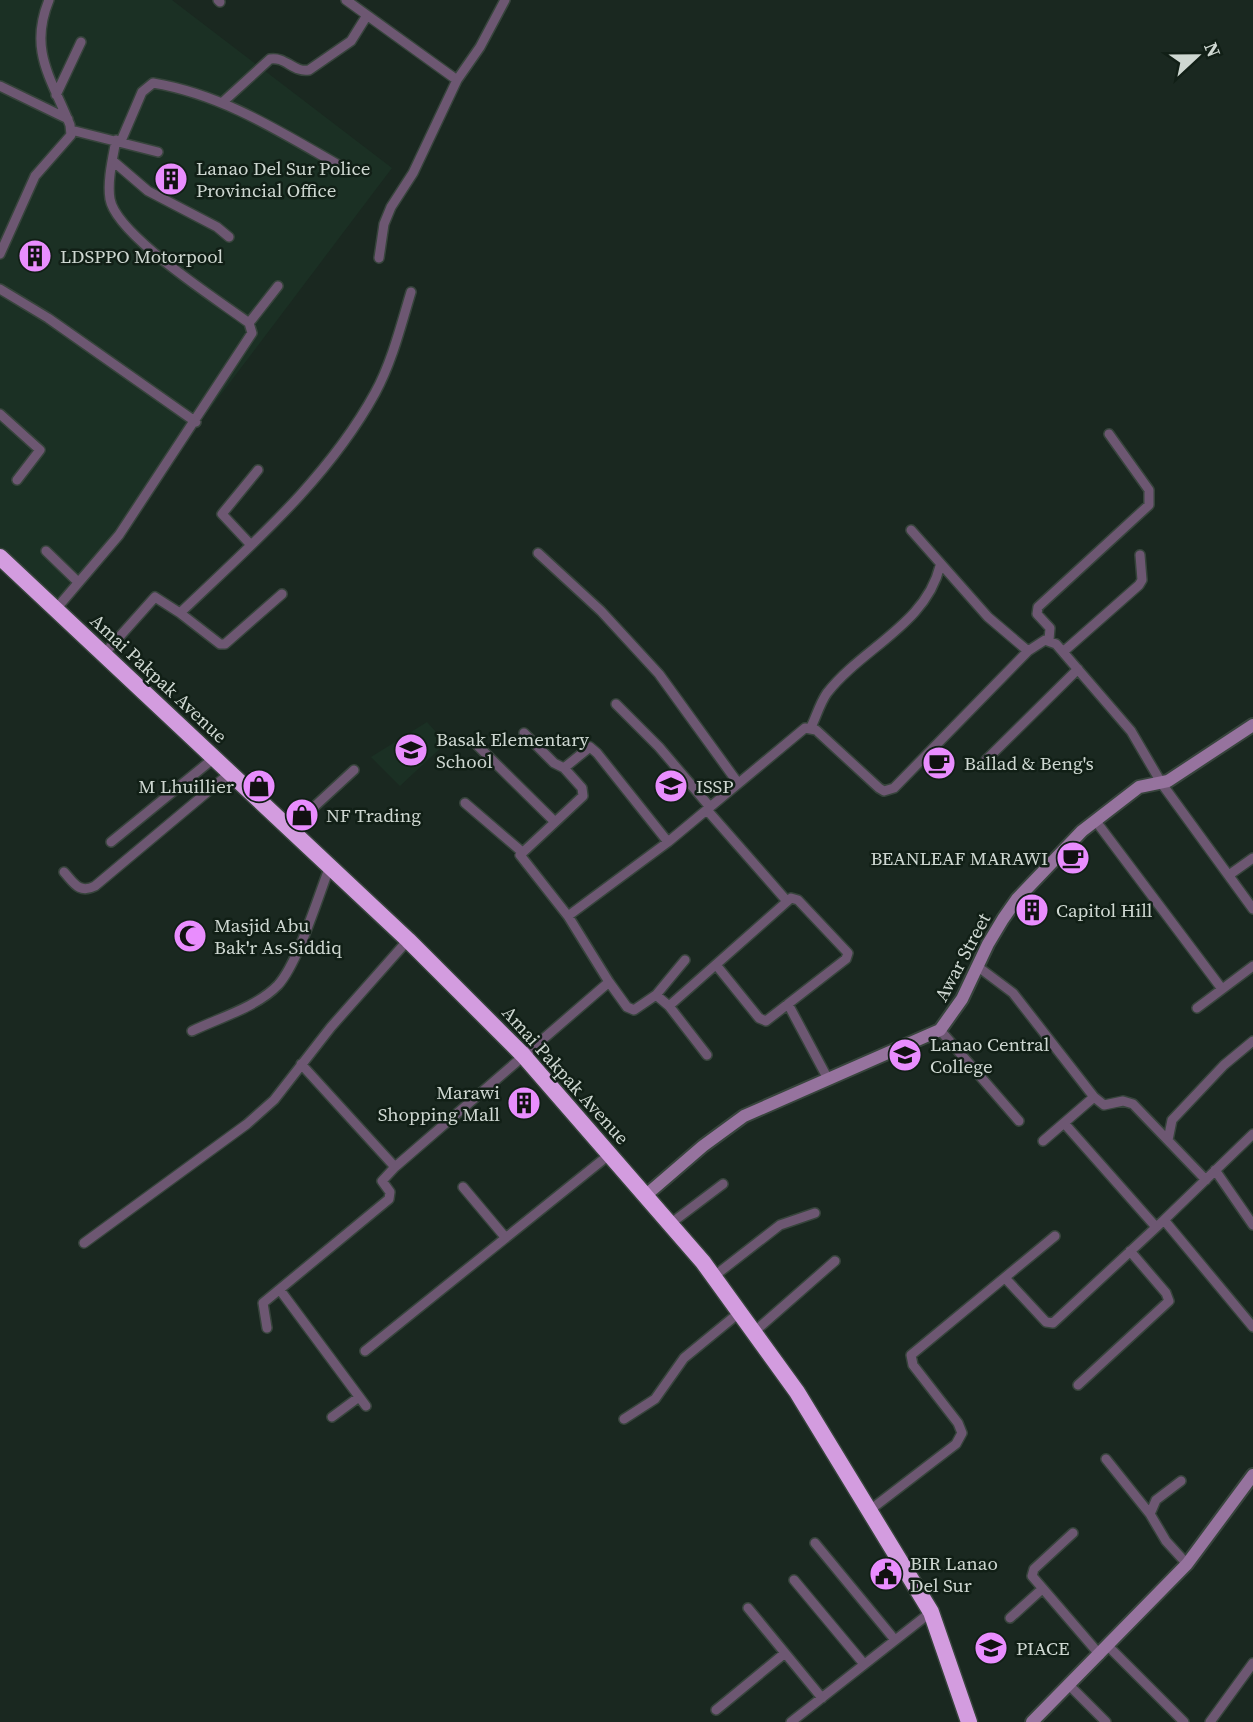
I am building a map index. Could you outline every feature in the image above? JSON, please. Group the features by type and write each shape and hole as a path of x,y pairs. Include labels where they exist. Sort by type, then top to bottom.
{"highway":[{"name":"Amai Pakpak Avenue","path":"0,557 408,940 523,1055 670,1224 740,1312 797,1392 870,1510 931,1612 970,1722"}],"street":[{"path":"0,254 35,176 69,140 71,130 41,58 40,29 49,0"},
{"path":"346,0 457,80"},
{"path":"379,258 384,224 391,207 413,173 457,80 480,47 505,0"},
{"path":"224,102 246,77 270,59 278,58 300,71 309,70 351,41 366,17"},
{"path":"57,95 81,42"},
{"path":"56,609 119,535 251,338 249,323 125,227 110,199 113,161 118,140 149,84 181,88 224,102 349,171"},
{"path":"0,86 68,119"},
{"path":"71,130 158,152"},
{"path":"113,161 148,191 229,236"},
{"path":"249,323 278,286"},
{"path":"0,289 48,318 196,422"},
{"path":"180,613 251,545 318,472 358,421 385,371 411,292"},
{"path":"0,414 40,450 17,480"},
{"path":"1109,434 1149,490 1149,505 1038,607 1037,614 1049,628 1049,640 1063,652 1131,731 1162,784 1252,906"},
{"path":"251,545 222,514 258,470"},
{"path":"911,530 940,566 988,617 1028,651"},
{"path":"46,551 78,582"},
{"path":"538,552 601,611 659,674 738,783"},
{"path":"1063,652 1139,585 1142,580 1139,555"},
{"path":"811,727 826,695 917,611 934,589 940,566"},
{"path":"104,654 155,597 220,644 225,644 282,594"},
{"path":"811,727 879,788 889,790 1028,651 1049,640"},
{"path":"986,760 1078,669"},
{"path":"616,704 659,747 786,900"},
{"name":"Awar Street","path":"645,1196 729,1125 940,1030 958,1008 988,944 1017,899 1095,820 1139,787 1162,784 1253,725"},
{"path":"568,916 709,809 799,730 811,727"},
{"path":"521,851 584,793 564,768 524,733"},
{"path":"477,745 554,821"},
{"path":"564,768 590,747 668,842"},
{"path":"111,842 214,758"},
{"path":"290,829 354,770"},
{"path":"64,872 78,888 85,890 95,886 230,773"},
{"path":"466,803 521,851 524,863 568,916 609,982 631,1010 640,1008 656,995 685,960"},
{"path":"1095,820 1222,989"},
{"path":"1229,876 1253,858"},
{"path":"192,1031 257,1000 278,985 300,940 330,866"},
{"path":"669,1006 717,966 786,900 798,900 848,953 846,960 768,1020 761,1020 717,966"},
{"path":"84,1243 247,1124 282,1091 301,1064 408,940"},
{"path":"977,966 1013,993 1094,1097 1104,1105 1123,1101 1133,1104 1206,1180"},
{"path":"1197,1008 1253,966"},
{"path":"267,1328 263,1303 389,1199 390,1192 382,1181 395,1167 609,982"},
{"path":"656,995 669,1006 708,1055"},
{"path":"788,1004 828,1079"},
{"path":"940,1030 1019,1121"},
{"path":"1168,1140 1172,1121 1224,1065 1253,1041"},
{"path":"301,1064 395,1167"},
{"path":"1042,1141 1094,1097"},
{"path":"1064,1123 1156,1227"},
{"path":"1006,1279 1046,1322 1053,1323 1253,1135"},
{"path":"365,1351 610,1154"},
{"path":"1215,1170 1253,1225"},
{"path":"670,1224 723,1184"},
{"path":"463,1186 505,1237"},
{"path":"713,1277 780,1225 815,1213"},
{"path":"1164,1220 1253,1327"},
{"path":"870,1510 956,1444 962,1433 958,1423 913,1365 911,1355 1055,1236"},
{"path":"1078,1385 1169,1301 1166,1293 1130,1251"},
{"path":"754,1332 835,1261"},
{"path":"280,1290 366,1406"},
{"path":"625,1419 656,1399 684,1358 740,1312"},
{"path":"331,1417 359,1396"},
{"path":"1106,1459 1150,1514 1166,1541 1187,1564"},
{"path":"1032,1722 1187,1564 1253,1475"},
{"path":"1150,1514 1156,1500 1181,1481"},
{"path":"1073,1533 1034,1569 1032,1576 1041,1590 1184,1722"},
{"path":"815,1543 895,1640"},
{"path":"794,1580 863,1664"},
{"path":"1010,1618 1041,1590"},
{"path":"748,1608 822,1698"},
{"path":"791,1722 931,1612"},
{"path":"716,1710 785,1653"},
{"path":"1210,1722 1253,1663"},
{"path":"1070,1686 1107,1722"}],"shaded area":[{"path":"0,0 172,0 392,168 114,536 56,600 0,549"},
{"name":"Basak Elementary School","path":"427,722 446,743 400,786 371,757"}],"place":[{"name":"Lanao Del Sur Police Provincial Office","path":"171,179"},
{"name":"LDSPPO Motorpool","path":"35,256"},
{"name":"Basak Elementary School","path":"411,750"},
{"name":"Ballad & Beng's","path":"939,763"},
{"name":"M Lhuillier","path":"259,786"},
{"name":"ISSP","path":"671,786"},
{"name":"NF Trading","path":"302,815"},
{"name":"BEANLEAF MARAWI","path":"1073,858"},
{"name":"Capitol Hill","path":"1032,910"},
{"name":"Masjid Abu Bak'r As-Siddiq","path":"190,936"},
{"name":"Lanao Central College","path":"905,1055"},
{"name":"Marawi Shopping Mall","path":"524,1103"},
{"name":"BIR Lanao Del Sur","path":"886,1574"},
{"name":"PIACE","path":"991,1648"}]}
